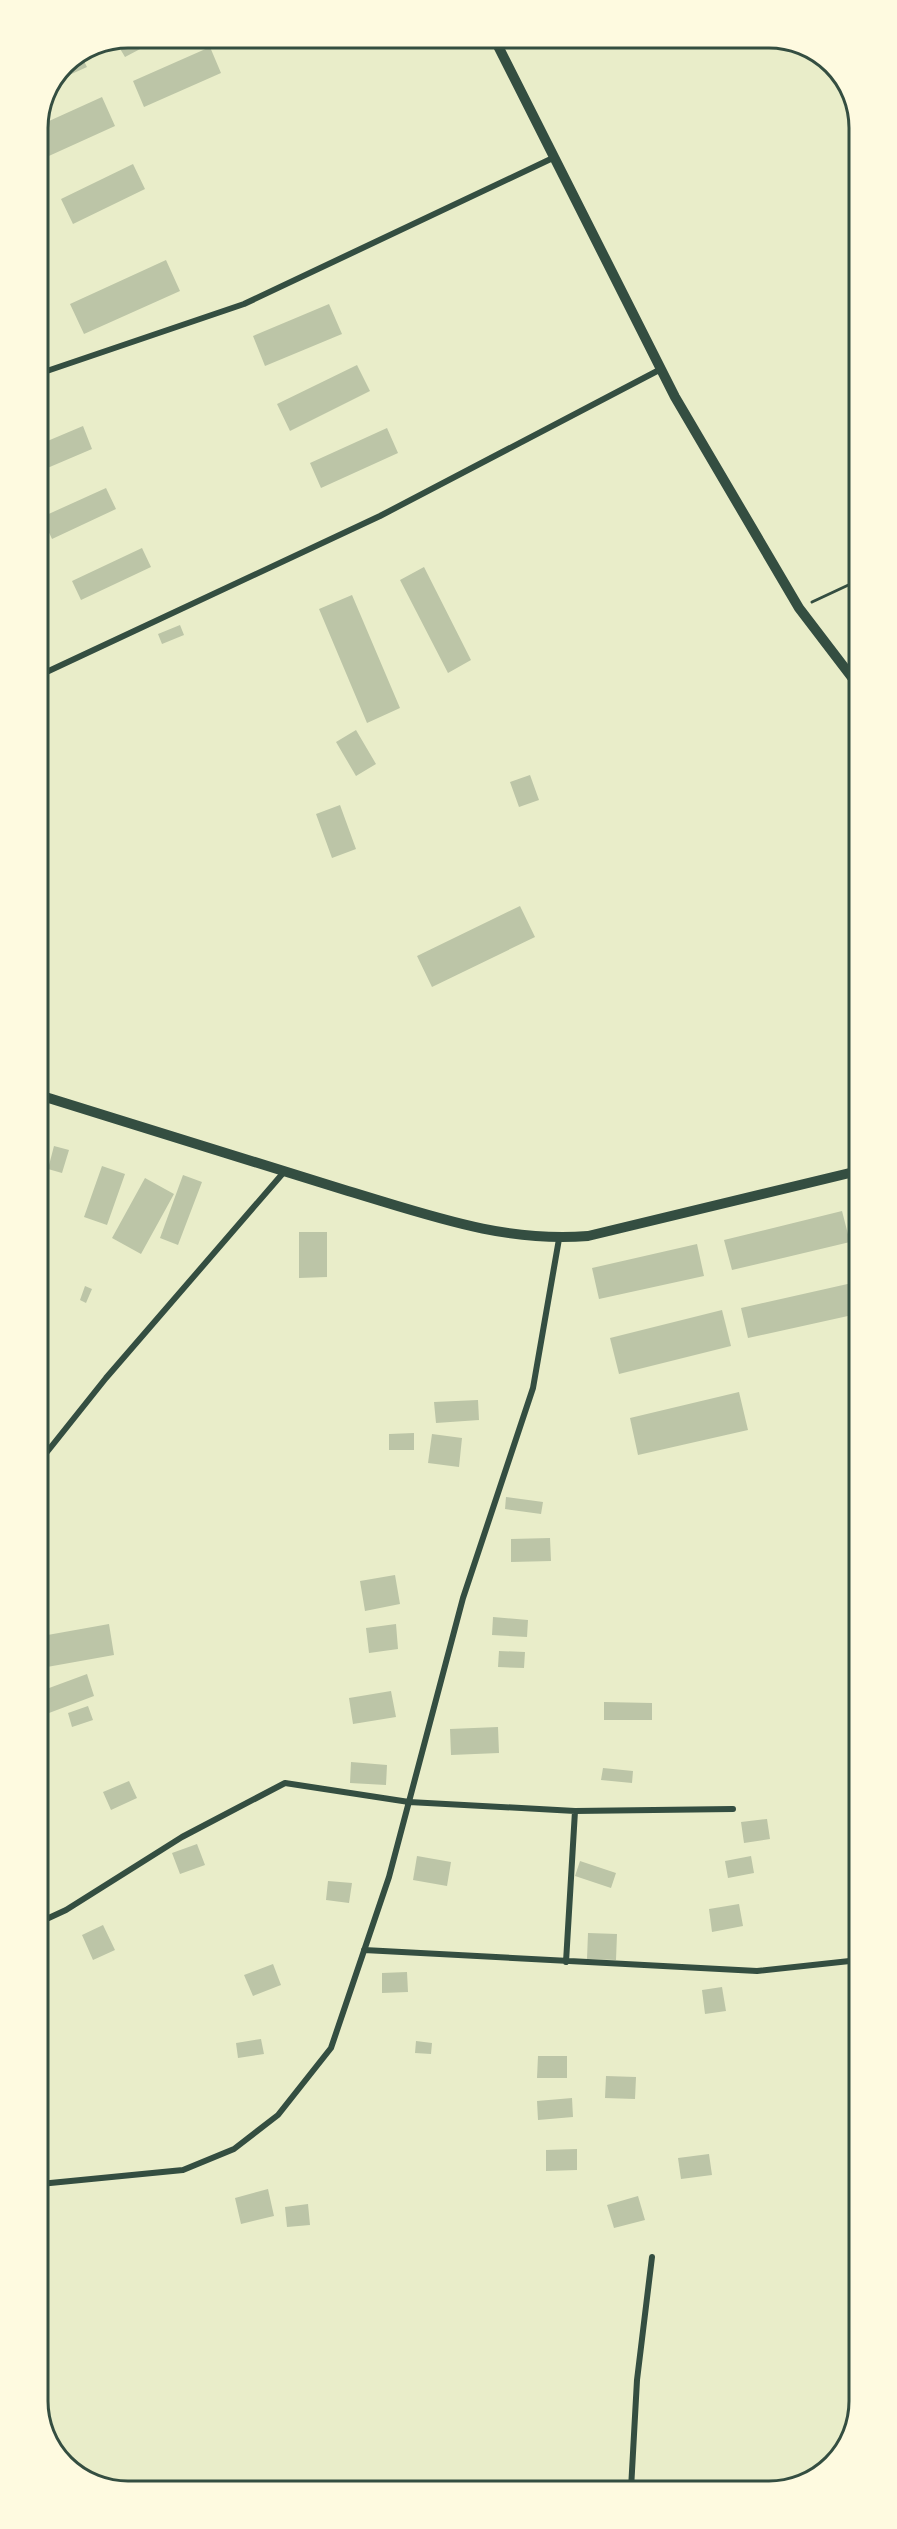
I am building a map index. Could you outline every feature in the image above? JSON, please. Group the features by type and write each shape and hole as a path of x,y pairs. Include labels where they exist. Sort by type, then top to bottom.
{"street":[{"path":"499,48 675,397 799,608 849,674"},
{"path":"48,371 244,304 555,157"},
{"path":"48,671 380,516 661,369"},
{"path":"48,1098 284,1172 461,1224 529,1238 559,1239 588,1236 638,1226 849,1173"},
{"path":"48,1451 106,1378 284,1172"},
{"path":"48,2183 183,2170 234,2149 278,2115 332,2048 389,1876 464,1598 533,1388 559,1239"},
{"path":"48,1918 66,1910 182,1837 285,1783 409,1802 575,1811 733,1809"},
{"path":"566,1962 575,1811"},
{"path":"364,1950 757,1971 849,1961"},
{"path":"631,2481 637,2380 652,2257"}],"path":[{"path":"799,608 849,585"}],"building":[{"path":"142,48 125,57 120,49"},
{"path":"208,48 210,48 221,73 144,107 133,81"},
{"path":"84,61 87,67 67,76"},
{"path":"102,97 115,126 48,156 49,121"},
{"path":"133,164 145,189 73,224 61,199"},
{"path":"166,260 180,291 84,334 70,304"},
{"path":"329,304 342,334 265,366 253,336"},
{"path":"357,365 370,391 290,431 277,404"},
{"path":"83,426 92,449 48,468 48,441"},
{"path":"387,428 398,453 321,488 310,463"},
{"path":"106,488 116,509 52,539 48,530 48,514"},
{"path":"142,548 151,567 81,600 72,581"},
{"path":"424,567 471,660 448,673 400,580"},
{"path":"352,595 400,708 367,723 319,609"},
{"path":"180,625 184,635 162,644 158,634"},
{"path":"356,730 376,764 356,776 336,742"},
{"path":"530,775 539,800 519,807 510,782"},
{"path":"340,805 356,849 332,858 316,814"},
{"path":"520,906 535,937 432,987 417,956"},
{"path":"54,1146 69,1150 62,1173 48,1169"},
{"path":"102,1166 125,1174 107,1225 84,1217"},
{"path":"183,1175 202,1182 178,1245 160,1238"},
{"path":"145,1178 174,1194 141,1254 112,1238"},
{"path":"842,1211 849,1242 732,1270 724,1240"},
{"path":"299,1232 327,1232 327,1277 299,1278"},
{"path":"697,1244 704,1276 599,1299 592,1268"},
{"path":"849,1284 849,1316 748,1338 741,1308"},
{"path":"85,1286 92,1289 86,1303 80,1300"},
{"path":"722,1310 731,1346 619,1374 610,1338"},
{"path":"739,1392 748,1430 638,1455 630,1418"},
{"path":"478,1400 479,1420 436,1423 434,1402"},
{"path":"414,1433 414,1450 389,1450 389,1434"},
{"path":"432,1434 462,1438 459,1467 428,1463"},
{"path":"506,1497 543,1502 541,1514 505,1509"},
{"path":"550,1538 551,1561 511,1562 511,1539"},
{"path":"395,1575 400,1604 365,1611 360,1581"},
{"path":"493,1617 528,1620 527,1637 492,1635"},
{"path":"109,1624 114,1655 48,1667 48,1635"},
{"path":"396,1624 398,1649 369,1653 366,1628"},
{"path":"499,1651 525,1652 524,1668 498,1667"},
{"path":"87,1674 94,1696 49,1713 48,1688"},
{"path":"391,1691 396,1717 353,1724 349,1698"},
{"path":"604,1702 652,1703 652,1720 604,1720"},
{"path":"88,1706 93,1720 72,1727 68,1713"},
{"path":"498,1727 499,1753 451,1755 450,1729"},
{"path":"351,1762 387,1765 386,1785 350,1783"},
{"path":"603,1768 633,1771 632,1783 601,1780"},
{"path":"129,1781 137,1798 111,1810 103,1792"},
{"path":"767,1819 770,1839 744,1843 741,1822"},
{"path":"197,1844 205,1865 180,1874 172,1853"},
{"path":"417,1856 451,1862 447,1886 413,1880"},
{"path":"751,1856 754,1873 728,1878 725,1861"},
{"path":"580,1861 616,1873 611,1888 575,1876"},
{"path":"328,1881 352,1883 349,1903 326,1900"},
{"path":"739,1904 743,1926 712,1932 709,1909"},
{"path":"103,1925 115,1950 93,1960 82,1935"},
{"path":"588,1933 617,1934 616,1960 587,1959"},
{"path":"273,1964 281,1985 253,1996 244,1975"},
{"path":"407,1972 408,1992 382,1993 382,1973"},
{"path":"722,1987 726,2011 705,2014 702,1990"},
{"path":"261,2039 264,2054 238,2058 236,2043"},
{"path":"416,2041 432,2043 431,2054 415,2053"},
{"path":"538,2056 567,2056 567,2078 537,2078"},
{"path":"606,2076 636,2077 635,2099 605,2098"},
{"path":"572,2098 573,2117 538,2120 537,2101"},
{"path":"577,2149 577,2170 546,2171 546,2150"},
{"path":"709,2154 712,2175 681,2179 678,2158"},
{"path":"268,2189 274,2216 241,2224 235,2198"},
{"path":"638,2196 645,2220 614,2228 607,2205"},
{"path":"308,2204 310,2225 287,2227 285,2207"}]}
